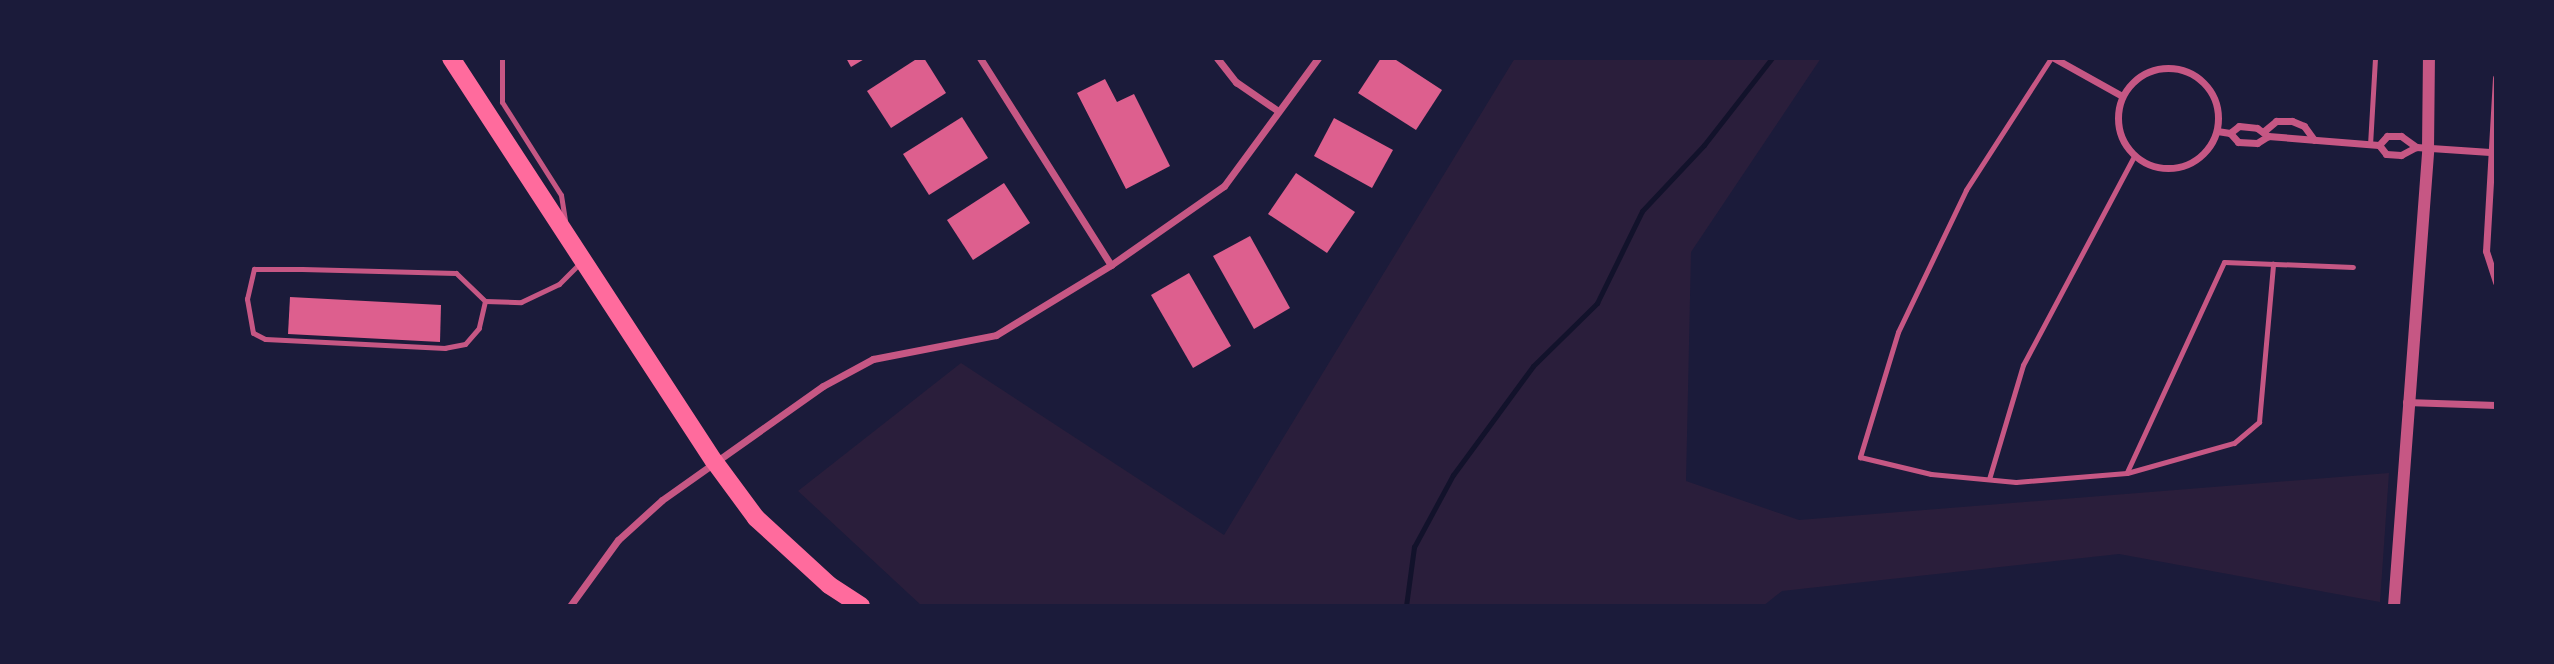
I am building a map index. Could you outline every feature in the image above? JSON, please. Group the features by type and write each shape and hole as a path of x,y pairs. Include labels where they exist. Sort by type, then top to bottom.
{"main road":[{"path":"452,58 714,461 756,518 829,585 862,606"}],"street":[{"path":"980,58 1111,265"},
{"path":"1217,58 1236,82 1278,111"},
{"path":"570,606 618,540 714,461 846,371 906,350 996,335 1111,265 1223,186 1318,58"},
{"path":"2052,58 2122,96"},
{"path":"2395,606 2429,58"},
{"path":"2180,69 2194,75 2211,93 2218,115 2217,131 2198,159 2182,167 2148,165 2134,156 2118,126 2122,96 2148,72 2180,69"},
{"path":"2496,78 2486,251 2496,282"},
{"path":"2217,131 2230,133 2238,142 2257,144 2276,121 2292,121 2304,126 2314,140"},
{"path":"2230,133 2239,127 2265,134 2374,145 2386,154 2393,155 2422,148 2490,152"},
{"path":"2374,145 2386,136 2394,136 2422,148"},
{"path":"2406,401 2496,405"}],"lane":[{"path":"502,58 502,102 561,195 567,238"},
{"path":"2052,58 1960,202 1898,331 1860,457 1931,474 2016,482 2127,473 2234,443 2259,422 2273,264"},
{"path":"2374,145 2375,58"},
{"path":"1989,480 2023,365 2134,156"},
{"path":"485,301 479,328 465,344 445,348 265,339 253,332 247,299 254,270 302,269 456,273 485,301 521,302 559,284 582,261"},
{"path":"2127,473 2224,262 2353,267"}],"shaded area":[{"path":"1515,58 1821,58 1691,252 1686,481 1799,520 2389,473 2380,602 2119,554 1782,591 1763,606 922,606 798,491 961,363 1224,535"}],"building":[{"path":"846,58 866,58 851,67"},
{"path":"918,58 924,58 946,93 891,128 867,91"},
{"path":"1381,58 1393,58 1442,90 1416,130 1358,93"},
{"path":"1105,79 1117,102 1134,94 1170,166 1126,189 1077,93"},
{"path":"962,117 988,158 929,195 903,154"},
{"path":"1334,118 1393,150 1372,188 1314,156"},
{"path":"1296,173 1355,212 1327,253 1268,214"},
{"path":"1004,183 1030,223 973,260 947,220"},
{"path":"1250,236 1290,308 1254,329 1213,256"},
{"path":"1189,273 1231,346 1193,368 1151,295"},
{"path":"290,297 441,305 440,342 288,334"}],"waterway":[{"path":"1406,606 1414,547 1453,475 1533,366 1597,303 1642,211 1704,145 1772,58"}]}
